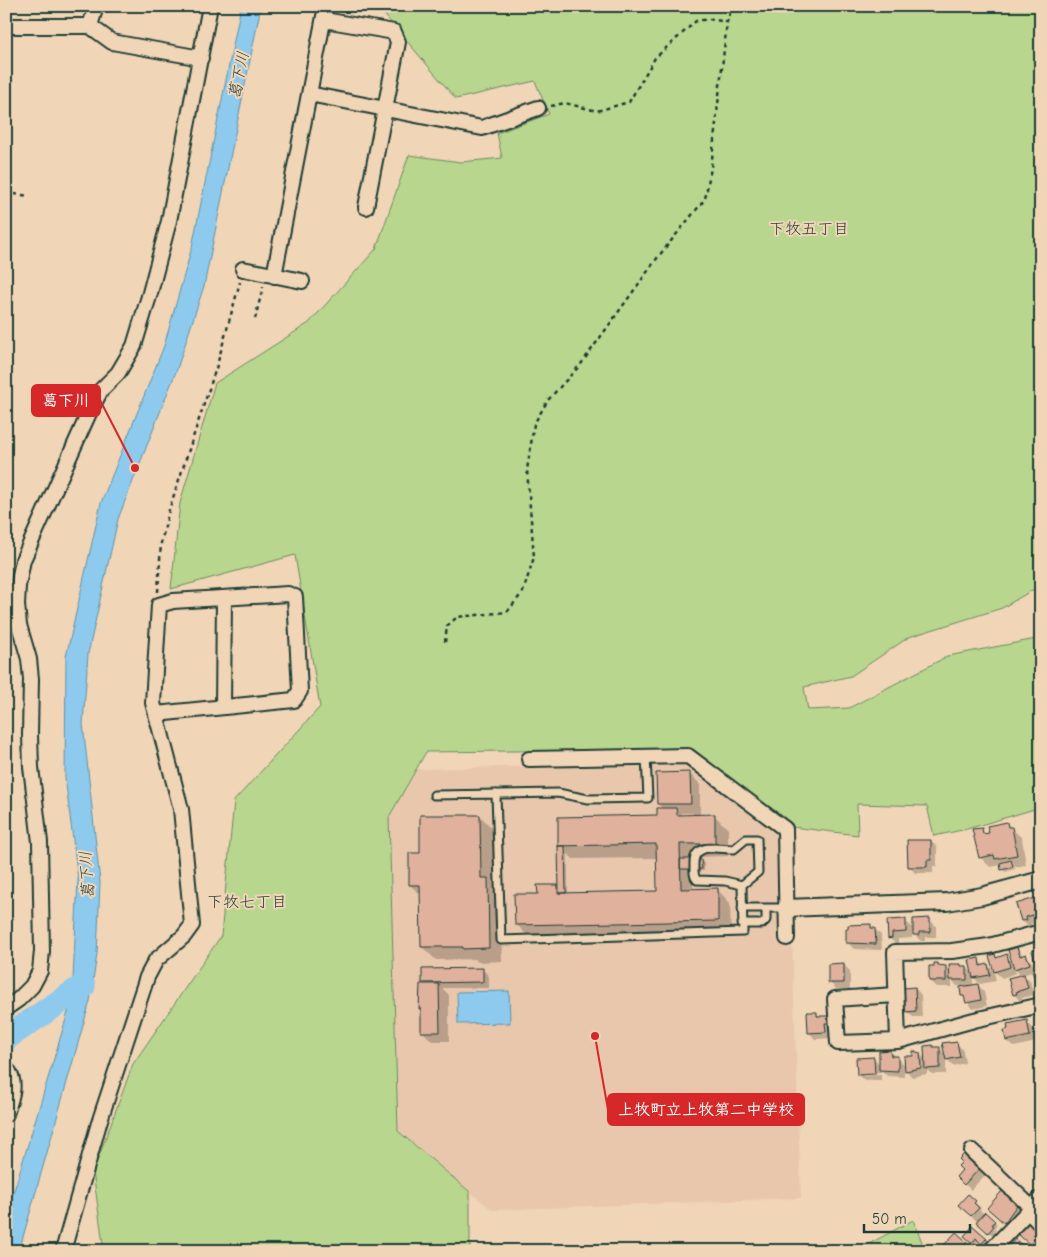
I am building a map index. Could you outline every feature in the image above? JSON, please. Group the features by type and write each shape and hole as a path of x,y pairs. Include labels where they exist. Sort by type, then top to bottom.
{"street":[{"path":"90,26 96,6"},
{"path":"6,1008 20,999 32,986 40,971 42,951 40,842 31,759 31,679 29,659 19,625 17,605 18,586 23,560 89,413 101,390 118,373 134,346 169,221 210,6"},
{"path":"270,275 325,13 394,32 398,42 366,207"},
{"path":"6,26 90,26 112,42 200,58"},
{"path":"309,94 482,128 538,108"},
{"path":"243,269 302,282"},
{"path":"63,1251 98,1123 147,977 156,960 184,936 192,925 182,809 156,714 153,703 159,605 173,601 288,594 295,597 300,691 294,700 156,714"},
{"path":"224,598 224,707"},
{"path":"529,759 688,756 785,829 787,938"},
{"path":"786,908 947,902 982,896 1041,880"},
{"path":"898,1041 895,952 952,951 989,946 1041,932"},
{"path":"895,995 835,999 838,1043 898,1041 974,1020 1041,1005"},
{"path":"6,1072 9,1072 13,1078 12,1094 6,1114"},
{"path":"972,1151 1033,1206 1041,1225"},
{"path":"990,1251 1033,1206"}],"lane":[{"path":"434,796 558,793 588,799 648,798 646,757"},
{"path":"496,794 500,940 742,932 742,885"},
{"path":"746,839 757,839 758,872 742,885 725,881 697,880 694,877 694,857 696,853 701,849 734,849 746,839"},
{"path":"742,908 786,908"},
{"path":"742,924 762,924 766,920 766,908"}],"path":[{"path":"446,642 447,626 457,617 507,612 523,592 534,557 527,470 534,424 548,400 581,364 658,257 705,199 711,168 727,22 732,6"},
{"path":"538,108 565,103 597,111 629,102 655,58 696,21 709,18 727,22"},
{"path":"6,193 29,196"},
{"path":"159,605 158,588 161,543 169,510 217,366 243,269"},
{"path":"255,319 270,275"}],"shaded area":[{"path":"685,763 779,831 792,940 801,1198 492,1210 398,1131 389,817 417,769"}],"green space":[{"path":"383,6 1041,6 1041,585 1002,608 909,637 851,676 804,687 808,710 849,708 948,656 1041,638 1041,818 1038,808 967,829 934,836 927,806 857,804 858,835 792,827 686,749 426,752 389,817 398,1131 470,1192 470,1251 104,1251 93,1172 133,1064 221,936 234,801 320,707 295,555 171,589 180,503 215,383 309,323 376,249 409,155 461,162 502,158 497,133 549,114 535,81 456,99 383,13"},
{"path":"913,1220 922,1242 919,1251 856,1251"}],"water":[{"path":"241,6 261,6 204,286 177,369 118,519 88,654 83,724 100,882 97,954 90,1001 19,1251 6,1251 6,1217 72,999 78,879 65,777 66,657 101,503 164,346 192,247"},
{"path":"509,991 510,1023 458,1024 457,992"}],"building":[{"path":"690,772 691,804 657,804 656,773"},
{"path":"657,808 676,808 677,815 715,814 715,844 680,844 681,889 718,888 718,921 515,925 514,894 538,894 537,885 558,885 558,893 657,891 656,844 558,846 558,817 657,815"},
{"path":"420,815 480,815 481,878 488,878 489,948 421,947 420,885 409,885 409,853 420,853"},
{"path":"1007,822 1008,827 1012,827 1017,855 995,859 994,855 979,858 972,829 982,828 983,834 989,833 987,826"},
{"path":"907,840 931,840 931,860 927,860 927,867 908,867"},
{"path":"558,846 565,846 566,893 559,893"},
{"path":"680,859 701,859 702,869 680,869"},
{"path":"1011,860 1013,867 1001,870 1000,863"},
{"path":"1035,898 1040,913 1026,917 1027,920 1021,921 1016,904"},
{"path":"930,918 930,932 919,932 919,935 913,935 913,919"},
{"path":"906,919 906,932 892,933 892,938 888,939 887,920"},
{"path":"871,924 871,928 875,928 876,944 846,943 846,929 848,929 848,925"},
{"path":"1017,947 1020,956 1026,954 1030,964 1014,969 1008,950"},
{"path":"1041,948 1041,963 1036,964 1032,951"},
{"path":"995,954 996,958 1007,954 1010,967 994,972 989,956"},
{"path":"979,958 980,966 988,964 990,975 973,978 969,960"},
{"path":"844,963 844,983 828,983 828,964"},
{"path":"934,963 946,966 946,981 929,981 929,966 934,966"},
{"path":"949,964 967,966 967,980 950,980"},
{"path":"483,968 483,982 422,983 422,969"},
{"path":"1041,969 1041,981 1036,983 1032,971"},
{"path":"1024,974 1028,988 1013,995 1008,978"},
{"path":"420,984 439,984 440,1032 421,1032 421,1009 419,1009"},
{"path":"978,984 981,1000 966,1003 964,996 961,996 960,987"},
{"path":"915,987 916,1011 905,1012 904,988"},
{"path":"807,1012 817,1012 817,1016 828,1016 828,1023 825,1023 826,1032 808,1033"},
{"path":"1027,1020 1030,1036 1006,1041 1004,1030 1008,1029 1007,1024"},
{"path":"957,1042 960,1057 946,1060 942,1043"},
{"path":"933,1045 933,1047 940,1047 940,1068 925,1069 924,1046"},
{"path":"890,1050 891,1056 898,1056 898,1071 879,1070 879,1051"},
{"path":"913,1051 920,1053 921,1068 905,1071 904,1056 913,1056"},
{"path":"874,1057 875,1074 857,1075 856,1058"},
{"path":"964,1154 980,1168 964,1185 956,1177 962,1170 958,1166 962,1162 959,1159"},
{"path":"1002,1191 1017,1205 1004,1223 987,1208"},
{"path":"968,1194 976,1201 974,1203 979,1208 971,1216 958,1205"},
{"path":"985,1212 995,1221 992,1225 994,1226 988,1233 976,1222"},
{"path":"1027,1222 1037,1231 1035,1234 1038,1236 1030,1245 1018,1234"},
{"path":"973,1226 987,1238 981,1244 976,1238 972,1243 964,1236"},
{"path":"956,1232 967,1242 964,1245 970,1251 947,1251 948,1249 944,1245"},
{"path":"1015,1239 1027,1249 1025,1251 1006,1250"}],"waterway":[{"path":"6,1038 83,986"}],"place":[{"name":"葛下川","path":"135,468"},
{"name":"上牧町立上牧第二中学校","path":"595,1036"}],"district":[{"name":"下牧五丁目","path":"809,228"},
{"name":"下牧七丁目","path":"247,901"}]}
